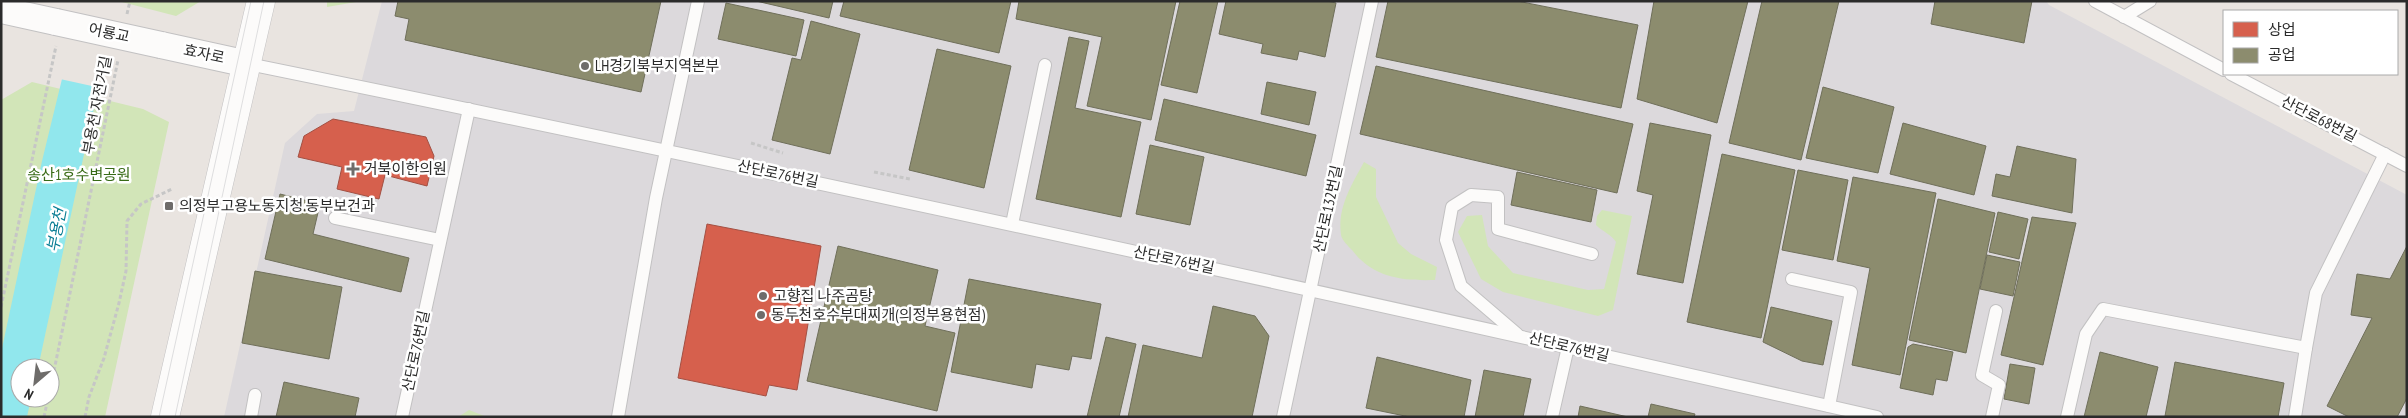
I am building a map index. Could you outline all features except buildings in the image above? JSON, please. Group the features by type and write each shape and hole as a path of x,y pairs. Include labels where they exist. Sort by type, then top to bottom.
{"main road":[{"path":"165,417 261,1"}],"street":[{"path":"1,10 57,31"},
{"name":"어룡교","path":"57,31 161,45"},
{"name":"효자로","path":"161,45 248,64"}],"lane":[{"path":"618,417 666,150 698,1"},
{"name":"산단로132번길","path":"1283,417 1372,1"},
{"path":"2095,1 2223,69"},
{"path":"2124,17 2150,1"},
{"name":"산단로76번길","path":"248,64 666,150 1012,224 1311,289 1871,416"},
{"path":"1012,224 1045,64"},
{"name":"산단로68번길","path":"2233,75 2407,166"},
{"name":"산단로76번길","path":"402,417 469,109"},
{"path":"2295,417 2316,293 2385,154"},
{"path":"1519,336 1461,286 1446,240 1452,207 1471,194 1498,197 1498,229 1592,254"},
{"path":"334,218 440,240"},
{"path":"1792,279 1851,292 1829,406"},
{"path":"2067,417 2086,334 2103,309 2306,348"},
{"path":"1992,417 1999,385 1982,375 1996,311"},
{"path":"1552,417 1568,347"},
{"path":"251,417 254,395"}],"path":[{"path":"126,20 130,1"},
{"path":"1,306 57,31"},
{"name":"부용천 자전거길","path":"57,358 118,59"},
{"path":"751,143 783,153"},
{"path":"874,172 910,179"},
{"path":"85,417 89,397 104,358 126,271 127,221 141,204 172,189"}],"shaded area":[{"path":"382,1 2046,1 2049,5 2407,195 2407,417 224,417 285,143 317,114 354,111"}],"green space":[{"path":"118,1 201,1 176,16"},
{"path":"327,1 362,1 327,7"},
{"name":"송산1호수변공원","path":"32,82 143,109 169,122 105,417 1,417 1,100"},
{"path":"1364,162 1376,169 1376,197 1398,243 1411,254 1437,267 1435,280 1411,280 1379,272 1369,267 1360,259 1343,239 1340,225 1343,206"},
{"path":"1602,210 1632,216 1613,310 1598,316 1503,292 1481,279 1458,232 1467,216 1482,215 1488,246 1513,273 1588,290 1604,289 1616,242 1596,225 1597,216"},
{"path":"469,410 487,417 458,417"}],"water":[{"name":"부용천","path":"81,1 117,1 40,358 10,358 10,408 29,408 27,417 1,417 1,353 42,161"}],"pier":[{"path":"79,1 120,2 101,88 60,79"}],"tram line":[{"path":"159,417 251,1"},
{"path":"175,417 264,1"}],"place":[{"name":"LH경기북부지역본부","path":"585,66"},
{"name":"거북이한의원","path":"353,169"},
{"name":"의정부고용노동지청.동부보건과","path":"169,206"},
{"name":"고향집 나주곰탕","path":"763,296"},
{"name":"동두천호수부대찌개(의정부용현점)","path":"761,315"}]}
